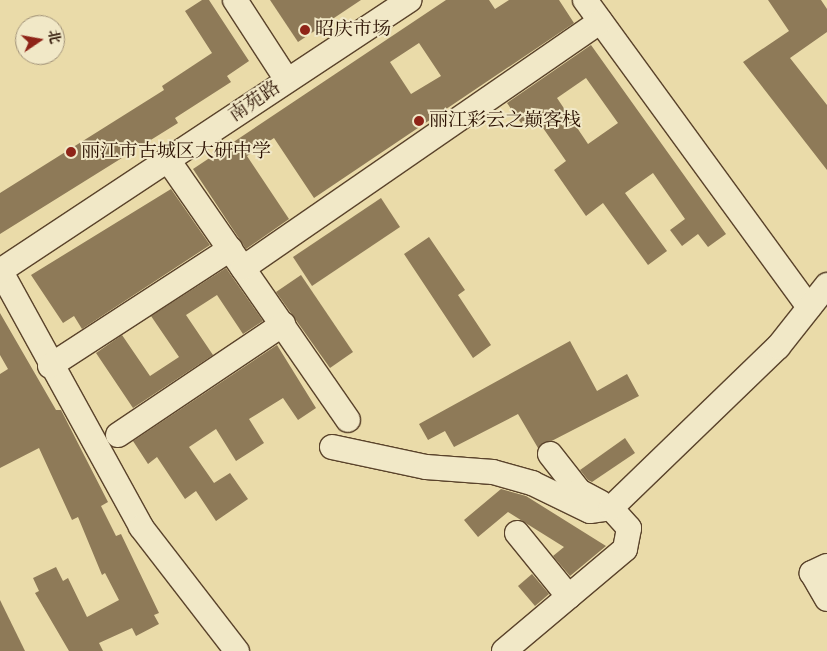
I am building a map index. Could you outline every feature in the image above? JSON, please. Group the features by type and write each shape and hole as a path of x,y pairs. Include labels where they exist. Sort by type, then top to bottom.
{"street":[{"path":"235,0 287,80"},
{"name":"南苑路","path":"0,271 409,0"},
{"path":"585,0 809,307"},
{"path":"243,268 600,22"},
{"path":"168,160 348,420"},
{"path":"50,366 230,249"},
{"path":"0,271 50,366 141,527 237,651"},
{"path":"332,447 426,466 494,472 532,483 590,510 610,508 778,347 827,285"},
{"path":"118,435 282,324"},
{"path":"504,651 625,549 629,528 610,508 579,491 550,454"},
{"path":"516,533 569,597"},
{"path":"827,566 812,573 827,599"}],"building":[{"path":"202,0 209,0 249,61 227,76 231,82 175,118 178,123 0,234 0,193 164,90 162,86 212,53 185,11"},
{"path":"270,0 361,0 298,42"},
{"path":"446,0 489,0 495,9 509,0 559,0 574,23 314,198 274,138 247,156 289,219 246,249 193,169","holes":["419,43 441,76 411,94 390,62"]},
{"path":"768,0 821,0 827,9 827,32 790,58 827,105 827,170 743,62 789,31"},
{"path":"591,45 726,234 708,247 698,234 682,246 670,230 685,219 653,173 625,193 667,251 648,265 603,203 586,216 554,170 566,161 534,115 521,123 507,103","holes":["586,78 618,123 588,144 557,98"]},
{"path":"171,189 210,245 82,329 74,316 63,323 31,275"},
{"path":"381,198 400,227 312,286 293,257"},
{"path":"429,237 465,290 458,295 491,345 473,358 404,254"},
{"path":"226,268 263,321 243,334 217,295 186,315 213,355 133,408 96,353 122,335 150,376 179,357 151,316"},
{"path":"301,275 353,352 330,368 276,292"},
{"path":"0,313 56,410 61,410 108,502 101,506 116,536 121,534 159,613 154,615 159,624 136,636 132,628 99,643 103,651 69,651 35,593 39,591 33,578 56,567 63,581 68,578 87,617 119,600 105,573 102,575 78,517 72,520 39,448 0,468 0,374 8,369 0,355"},
{"path":"570,341 597,391 627,374 639,396 538,448 518,414 454,447 445,431 428,440 419,424"},
{"path":"277,345 316,408 298,420 283,398 249,419 264,443 236,461 216,429 189,447 214,483 230,473 248,499 216,521 196,491 185,499 157,457 148,464 133,441"},
{"path":"625,438 635,453 592,482 588,480 580,470"},
{"path":"501,489 526,496 606,546 570,576 553,556 564,547 508,512 478,537 464,520"},
{"path":"532,574 549,594 535,606 518,586"},
{"path":"0,600 25,651 0,651"}],"place":[{"name":"昭庆市场","path":"305,30"},
{"name":"丽江彩云之巅客栈","path":"419,121"},
{"name":"丽江市古城区大研中学","path":"71,152"}]}
